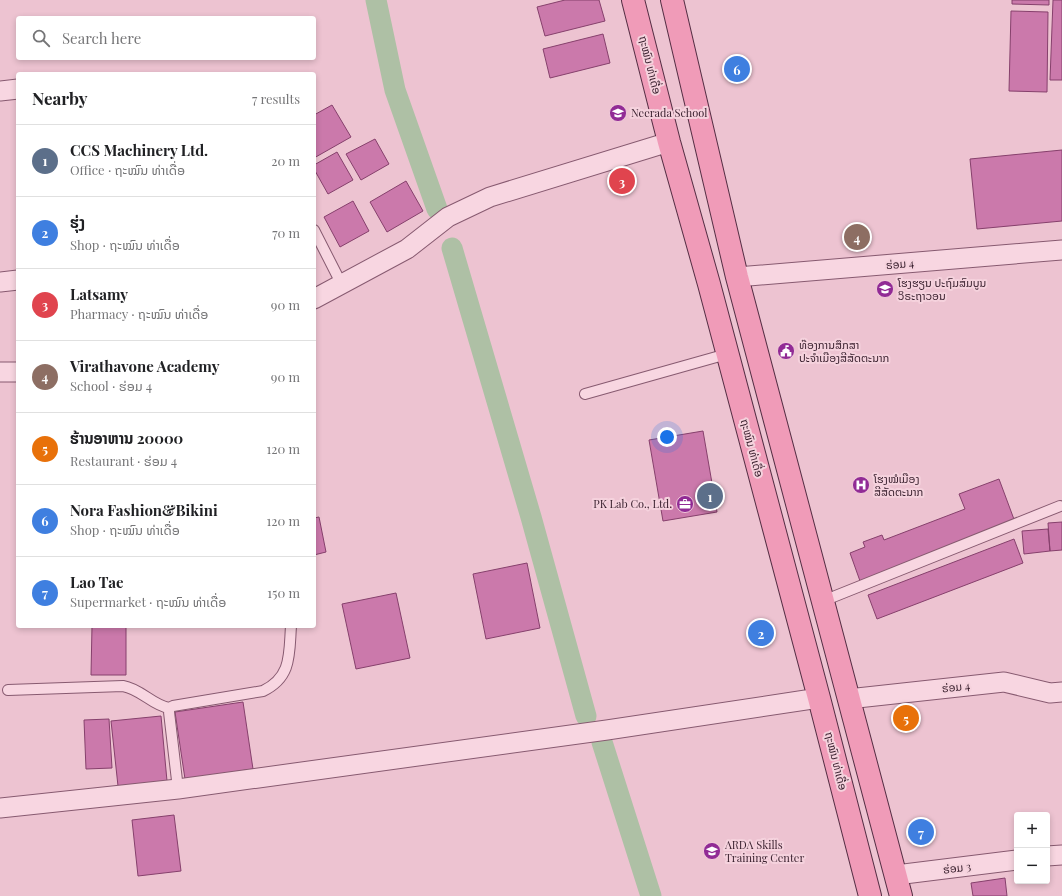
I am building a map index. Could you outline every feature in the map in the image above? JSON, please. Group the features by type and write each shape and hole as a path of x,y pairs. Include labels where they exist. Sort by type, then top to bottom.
{"main road":[{"name":"ຖະໝົນ ທ່າເດື່ອ","path":"633,0 669,142 709,284 870,896"},
{"path":"672,0 737,277 901,896"},
{"path":"709,284 737,277"}],"street":[{"path":"0,90 16,89"},
{"path":"316,298 407,249 448,218 490,197 669,142"},
{"name":"ຮ່ອມ 4","path":"737,277 1062,250"},
{"path":"0,282 16,280"},
{"path":"0,372 16,372"},
{"name":"ຮ່ອມ 4","path":"848,699 1004,682 1050,694 1062,692"},
{"path":"0,808 178,790 607,730 819,698"},
{"path":"1050,856 1062,854"},
{"name":"ຮ່ອມ 3","path":"896,875 1014,860"}],"lane":[{"path":"316,234 342,285"},
{"path":"585,394 727,354"},
{"path":"822,601 1060,506"},
{"path":"8,690 123,686 133,688 156,704 169,708 173,706 263,691 270,688 283,676 289,658 291,628"},
{"path":"169,708 178,790"}],"building":[{"path":"565,0 599,0 605,21 545,36 537,7"},
{"path":"1012,0 1049,0 1049,5 1012,4"},
{"path":"1053,0 1062,0 1062,80 1050,80"},
{"path":"1011,11 1048,12 1047,92 1009,91"},
{"path":"603,34 610,63 550,78 543,49"},
{"path":"332,105 351,137 316,157 316,114"},
{"path":"375,139 389,164 361,180 346,154"},
{"path":"1062,150 1062,221 977,229 970,159"},
{"path":"337,152 353,180 328,194 316,173 316,164"},
{"path":"406,181 423,211 387,232 370,202"},
{"path":"353,201 369,231 340,247 324,217"},
{"path":"703,431 717,512 663,521 649,440"},
{"path":"999,479 1015,522 860,581 850,553 865,547 863,542 882,535 884,540 965,509 959,494"},
{"path":"319,517 326,552 316,554 316,518"},
{"path":"1062,522 1062,550 1050,551 1048,523"},
{"path":"1048,529 1050,551 1024,554 1022,531"},
{"path":"1014,539 1023,563 877,619 868,595"},
{"path":"527,563 540,628 486,639 473,574"},
{"path":"396,593 410,658 356,669 342,604"},
{"path":"92,628 126,628 126,675 91,675"},
{"path":"243,702 253,769 185,779 175,712"},
{"path":"161,716 167,781 118,786 111,721"},
{"path":"109,719 112,768 86,769 84,720"},
{"path":"174,815 181,871 138,876 132,820"},
{"path":"1005,878 1007,896 973,896 971,883"}],"waterway":[{"path":"376,0 395,90 437,209"},
{"path":"452,248 531,517 586,716"},
{"path":"602,742 651,896"}],"place":[{"name":"Nora Fashion&Bikini","path":"737,69"},
{"name":"Neerada School","path":"618,113"},
{"name":"Latsamy","path":"622,181"},
{"name":"Virathavone Academy","path":"857,237"},
{"name":"ໂຮງຮຽນ ປະຖົມສົມບູນ ວິຣະຖາວອນ","path":"885,289"},
{"name":"ທ໊ອງການສຶກສາ ປະຈໍາເມືອງສີສັດຕະນາກ","path":"786,351"},
{"name":"ໂຮງໝໍເມືອງ ສີສັດຕະນາກ","path":"861,485"},
{"name":"CCS Machinery Ltd.","path":"710,496"},
{"name":"PK Lab Co., Ltd.","path":"685,504"},
{"name":"ຮຸ່ງ","path":"761,633"},
{"name":"ຮ້ານອາຫານ 20000","path":"906,718"},
{"name":"Lao Tae","path":"921,832"},
{"name":"ARDA Skills Training Center","path":"712,851"}]}
